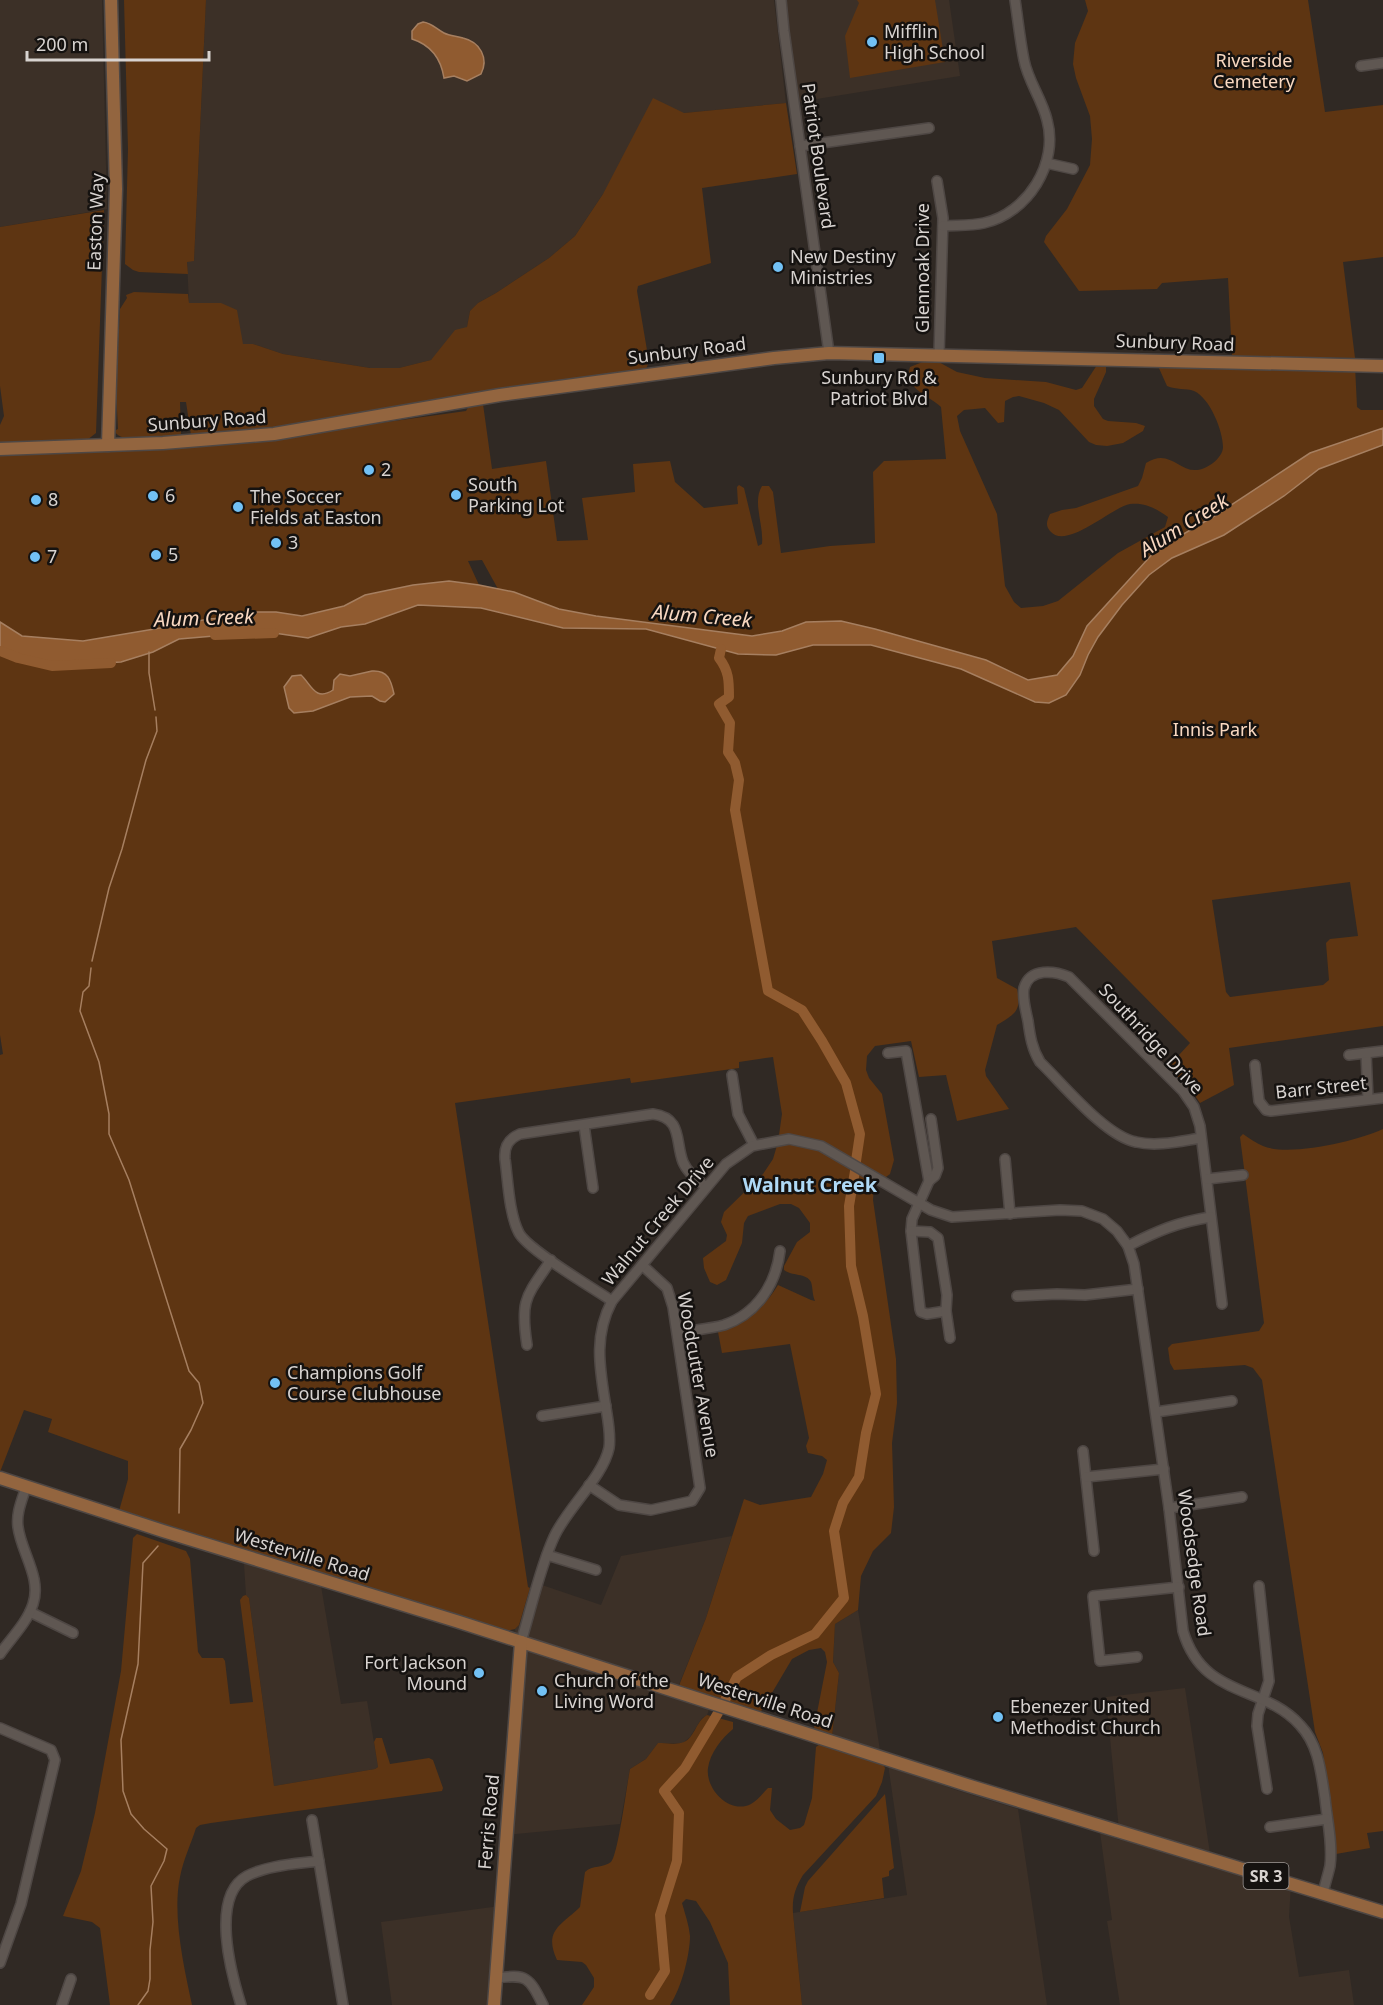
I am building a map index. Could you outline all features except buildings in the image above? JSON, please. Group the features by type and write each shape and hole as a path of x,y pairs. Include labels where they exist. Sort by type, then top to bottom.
{"main road":[{"name":"Easton Way","path":"108,445 116,180 111,0"},
{"name":"Sunbury Road","path":"0,449 218,440 274,434 534,390 774,358 829,353 1383,366"},
{"name":"Westerville Road","path":"0,1478 968,1785 1383,1912"},
{"name":"Ferris Road","path":"494,2005 521,1642"}],"street":[{"name":"Patriot Boulevard","path":"781,0 829,353"},
{"path":"942,225 984,223 1006,214 1023,202 1043,174 1049,151 1048,121 1024,61 1015,0"},
{"path":"1361,66 1383,63"},
{"path":"800,146 929,128"},
{"path":"1046,163 1073,169"},
{"name":"Glennoak Drive","path":"937,181 942,225 939,355"},
{"name":"Southridge Drive","path":"1201,1138 1166,1143 1135,1142 1106,1128 1034,1053 1024,997 1024,987 1030,978 1039,973 1054,971 1069,977 1183,1091 1194,1107 1201,1138 1207,1179 1222,1304"},
{"path":"888,1053 906,1051 929,1181"},
{"path":"1349,1055 1383,1051"},
{"path":"1366,1053 1368,1100"},
{"name":"Barr Street","path":"1255,1065 1259,1101 1263,1109 1271,1111 1383,1098"},
{"path":"732,1075 738,1114 754,1145"},
{"path":"612,1301 533,1248 519,1235 514,1220 504,1151 508,1143 520,1134 653,1114 662,1115 675,1126 683,1164 706,1187"},
{"path":"931,1119 938,1168 935,1176 929,1181 912,1219 911,1231 921,1312 927,1314 946,1311"},
{"path":"584,1125 593,1188"},
{"name":"Walnut Creek Drive","path":"521,1642 547,1556 562,1521 599,1472 609,1449 609,1421 598,1355 600,1333 612,1301 726,1164 754,1145 789,1138 821,1146 919,1203 952,1217 1060,1210 1082,1211 1102,1219 1117,1231 1128,1246"},
{"path":"1005,1159 1010,1214"},
{"path":"1207,1179 1243,1175"},
{"path":"1128,1246 1162,1228 1188,1220 1211,1217"},
{"path":"911,1231 930,1232 938,1238 947,1295 946,1311 950,1338"},
{"name":"Woodsedge Road","path":"1128,1246 1134,1264 1156,1412 1186,1642 1200,1665 1208,1672 1233,1688 1286,1714 1300,1725 1310,1740 1318,1756 1321,1769 1327,1819 1330,1866 1323,1893"},
{"path":"678,1333 725,1324 744,1315 762,1299 774,1280 780,1251"},
{"path":"527,1345 524,1307 529,1293 551,1260"},
{"name":"Woodcutter Avenue","path":"589,1485 618,1506 651,1510 689,1503 694,1499 700,1484 673,1307 667,1288 642,1265"},
{"path":"1017,1296 1085,1295 1138,1290"},
{"path":"1156,1412 1232,1401"},
{"path":"542,1416 606,1406"},
{"path":"1083,1451 1094,1551"},
{"path":"1086,1478 1164,1469"},
{"path":"1,1649 30,1612 35,1598 35,1588 20,1538 18,1519 26,1486"},
{"path":"1169,1508 1242,1497"},
{"path":"547,1556 596,1570"},
{"path":"1259,1586 1269,1681 1258,1714 1257,1726 1267,1789"},
{"path":"1137,1657 1100,1661 1093,1596 1179,1587"},
{"path":"30,1612 73,1633"},
{"path":"0,1728 51,1750 54,1754 55,1765 21,1904 0,1963"},
{"path":"1270,1827 1327,1819"},
{"path":"312,1820 343,2005"},
{"path":"241,2005 228,1949 225,1917 234,1887 245,1877 259,1871 319,1861"},
{"path":"496,1978 516,1976 530,1981 543,2005"},
{"path":"62,2005 71,1978"}],"shaded area":[{"path":"0,0 102,0 107,209 0,227"},
{"path":"206,0 774,0 786,103 684,113 603,194 575,236 549,258 478,303 470,311 467,327 431,360 399,368 370,368 283,354 253,344 243,344 221,303 189,303 187,261 194,261"},
{"name":"Mifflin High School","path":"785,0 949,0 960,76 798,102"},
{"path":"423,22 446,34 474,43 483,57 481,74 467,81 454,76 444,78 438,59 430,49 412,39 412,31"},
{"path":"1383,428 1383,445 1319,469 1284,496 1224,535 1172,558 1149,575 1098,637 1080,675 1066,695 1049,703 1035,702 961,669 871,645 813,645 776,655 738,654 646,629 563,628 481,608 418,605 365,624 341,627 308,638 274,633 179,639 153,652 121,662 52,666 18,658 0,648 0,622 22,636 83,641 224,618 242,612 276,612 302,616 344,606 365,595 413,585 449,581 514,592 559,609 596,616 752,636 782,631 806,622 841,621 986,660 1028,680 1057,675 1073,656 1087,626 1156,550 1216,515 1310,453"},
{"path":"372,671 382,672 390,680 394,694 385,702 372,696 350,697 313,711 294,713 289,708 284,687 292,676 301,675 314,690 322,694 333,690 334,680 340,674 350,676"},
{"path":"732,1536 706,1618 678,1687 713,1699 707,1715 702,1718 690,1737 683,1743 658,1743 646,1759 630,1769 620,1824 506,1835 518,1657 515,1629 519,1625 530,1588 542,1585 601,1605 621,1556"},
{"path":"243,1549 319,1574 341,1704 367,1701 378,1767 375,1769 274,1786 249,1598 246,1595"},
{"path":"858,1610 882,1763 832,1737 839,1673 833,1662 835,1624"},
{"path":"1185,1688 1211,1860 1291,1884 1289,1917 1299,1977 1349,1970 1354,2005 1120,2005 1107,1921 1112,1920 1100,1832 1120,1840 1106,1697"},
{"path":"888,1764 953,1789 1018,1809 1047,2005 802,2005 793,1913 907,1895"},
{"path":"500,1906 493,2005 392,2005 381,1922"}],"green space":[{"path":"124,0 206,0 194,261 187,262 188,274 139,272 125,264 128,149"},
{"path":"857,0 935,0 945,62 850,78 845,36 859,3"},
{"name":"Riverside Cemetery","path":"1085,0 1308,0 1325,112 1383,105 1383,257 1343,262 1355,358 1232,356 1228,278 1162,283 1157,289 1079,291 1044,242 1067,209 1090,165 1092,139 1090,116 1073,64 1075,43 1088,11"},
{"path":"653,98 684,113 786,103 797,174 702,188 711,263 638,286 649,362 646,369 304,425 191,435 186,402 180,402 181,435 179,436 134,439 119,436 114,431 118,429 116,390 120,309 127,298 126,295 134,292 188,294 189,303 221,303 237,310 243,344 253,344 283,354 370,368 399,368 431,360 455,330 467,327 470,311 478,303 549,258 575,236 603,194"},
{"path":"104,210 96,433 87,440 0,443 0,425 4,416 0,386 0,227"},
{"name":"Innis Park","path":"935,360 957,372 985,378 1046,382 1076,390 1082,388 1097,365 1106,364 1106,372 1094,399 1094,406 1103,419 1108,421 1145,426 1143,431 1123,443 1107,446 1096,445 1089,442 1059,410 1019,396 1005,401 1004,422 998,423 985,408 964,410 957,416 960,431 997,514 1005,586 1014,602 1021,608 1043,606 1058,601 1118,553 1165,527 1168,517 1150,507 1130,504 1078,532 1067,536 1057,536 1047,527 1050,514 1076,508 1138,486 1146,463 1156,458 1164,458 1194,470 1202,469 1213,463 1221,454 1223,447 1221,432 1205,400 1194,391 1167,386 1158,366 1355,366 1357,407 1361,410 1383,410 1383,428 1310,453 1216,515 1156,550 1258,495 1383,436 1383,1026 1229,1048 1234,1085 1200,1103 1191,1090 1168,1067 1190,1043 1076,927 992,941 997,978 1017,989 1019,1002 1016,1011 997,1025 985,1070 986,1076 1009,1109 957,1121 946,1075 919,1077 911,1041 875,1046 867,1056 866,1070 869,1078 882,1094 894,1160 890,1174 874,1186 873,1200 896,1359 897,1403 892,1443 894,1507 891,1533 873,1551 861,1576 858,1610 835,1624 833,1662 839,1673 832,1737 817,1732 814,1728 827,1662 825,1652 821,1648 809,1650 792,1659 760,1713 678,1688 706,1618 744,1499 760,1505 811,1497 823,1474 827,1460 822,1456 808,1453 806,1446 809,1438 790,1344 722,1353 718,1332 737,1324 759,1309 778,1285 815,1301 809,1279 784,1270 797,1242 810,1232 810,1223 799,1208 791,1204 780,1204 748,1216 744,1223 742,1243 726,1280 717,1285 710,1282 704,1268 703,1258 726,1241 727,1235 721,1222 724,1212 763,1174 773,1159 782,1114 773,1057 739,1062 739,1068 631,1083 630,1078 455,1103 528,1587 530,1588 519,1625 515,1629 506,1631 119,1511 128,1479 128,1461 48,1432 52,1419 24,1410 0,1472 0,1055 3,1054 0,1035 0,648 18,658 121,662 153,652 179,639 274,633 308,638 341,627 365,624 418,605 481,608 563,628 646,629 764,639 806,622 782,631 752,636 596,616 559,609 514,592 498,589 482,560 468,561 479,585 449,581 366,595 344,606 302,616 276,612 242,612 224,618 83,641 22,636 0,622 0,454 244,442 466,411 470,404 477,402 483,404 492,469 546,461 557,541 588,540 582,498 635,492 633,464 670,461 675,482 704,508 738,504 737,487 739,485 744,488 758,546 762,544 758,506 759,492 762,486 769,486 773,492 781,553 875,543 873,472 884,461 946,459 941,407 918,391 910,381 910,367","holes":["841,621 987,660 1028,680 1046,678 1009,690 973,674 973,670 835,622","1350,882 1358,936 1330,939 1326,943 1329,980 1323,985 1230,997 1226,992 1212,900"]},
{"path":"1383,1129 1383,1831 1367,1833 1370,1848 1336,1854 1323,1753 1315,1732 1262,1380 1253,1368 1245,1365 1174,1370 1170,1363 1168,1348 1172,1344 1259,1331 1264,1323 1240,1137 1243,1134 1263,1146 1289,1150 1341,1143"},
{"path":"137,1534 186,1551 190,1559 198,1652 202,1658 223,1658 225,1661 230,1704 253,1702 240,1600 246,1595 249,1598 274,1786 375,1769 378,1767 374,1742 376,1738 382,1738 390,1764 429,1758 433,1760 443,1788 442,1791 211,1823 196,1828 181,1871 177,1908 180,1941 192,2005 110,2005 100,1928 92,1922 63,1916 81,1871 95,1813 121,1671 133,1538"},
{"path":"707,1715 733,1722 733,1729 717,1746 709,1762 708,1776 715,1792 727,1803 743,1806 753,1803 768,1788 772,1788 770,1810 776,1819 790,1830 804,1825 812,1798 816,1747 820,1744 882,1763 885,1768 876,1796 803,1875 796,1889 793,1913 802,2005 730,2005 728,1963 710,1922 696,1901 686,1899 682,1903 690,1936 688,1953 681,1981 670,2005 582,2005 594,1987 594,1978 582,1962 557,1960 553,1950 553,1935 556,1929 580,1907 585,1872 591,1868 608,1864 614,1857 630,1769 646,1759 658,1743 678,1743 688,1740 700,1721"},
{"path":"885,1794 894,1868 889,1871 889,1876 882,1878 884,1898 800,1912 808,1881"}],"waterway":[{"name":"Alum Creek","path":"215,635 274,633"},
{"path":"721,649 719,658 728,676 729,697 719,704 730,723 728,752 735,763 739,780 735,810 768,991 802,1010 846,1083 860,1134 856,1161"},
{"name":"Alum Creek","path":"0,651 52,666 111,663"},
{"path":"149,652 149,673 155,710"},
{"path":"92,961 109,888 146,760 157,731 156,717"},
{"path":"91,968 89,986 83,992 80,1011 99,1062 109,1114 109,1134 129,1180 189,1371 199,1383 203,1403 180,1449 179,1513"},
{"path":"725,1700 737,1677 771,1655 815,1634 844,1598 834,1531 843,1503 859,1477 866,1433 876,1394 863,1316 851,1266 849,1206 855,1171"},
{"path":"138,2005 148,1991 150,1979 153,1922 151,1886 164,1861 167,1849 131,1814 123,1791 121,1740 138,1664 143,1563 158,1546"},
{"path":"650,1995 665,1971 660,1915 677,1861 679,1813 664,1791 685,1768 718,1713"}],"place":[{"name":"Mifflin High School","path":"872,42"},
{"name":"New Destiny Ministries","path":"778,267"},
{"name":"Sunbury Rd & Patriot Blvd","path":"879,358"},
{"name":"2","path":"369,470"},
{"name":"South Parking Lot","path":"456,495"},
{"name":"6","path":"153,496"},
{"name":"8","path":"36,500"},
{"name":"The Soccer Fields at Easton","path":"238,507"},
{"name":"3","path":"276,543"},
{"name":"5","path":"156,555"},
{"name":"7","path":"35,557"},
{"name":"Champions Golf Course Clubhouse","path":"275,1383"},
{"name":"Fort Jackson Mound","path":"479,1673"},
{"name":"Church of the Living Word","path":"542,1691"},
{"name":"Ebenezer United Methodist Church","path":"998,1717"}],"district":[{"name":"Walnut Creek","path":"810,1185"}]}
